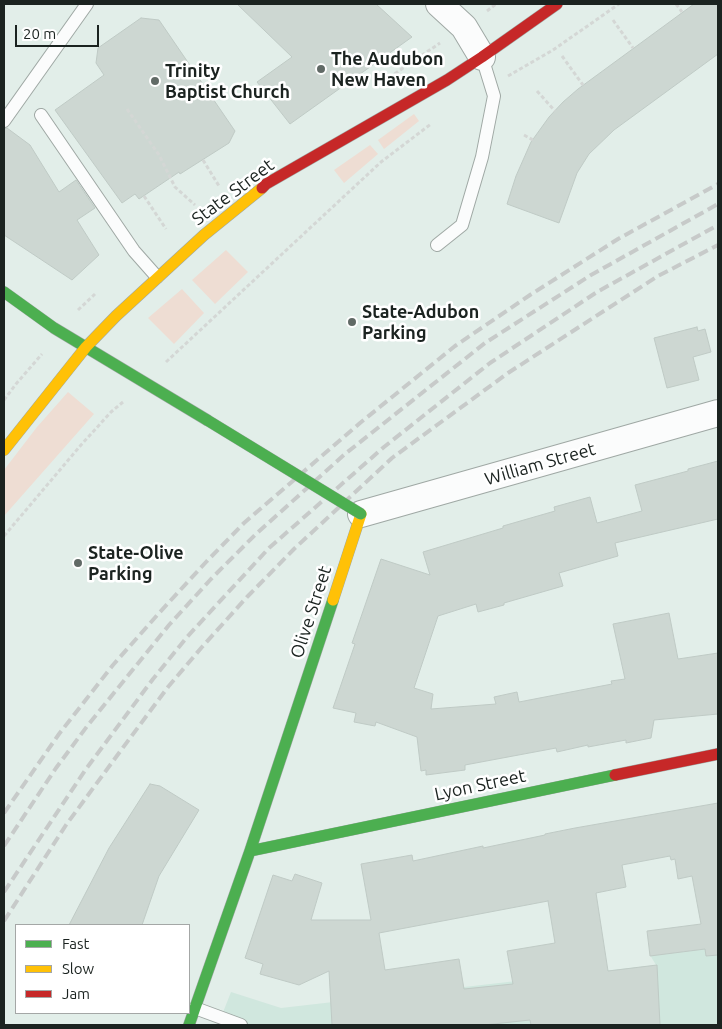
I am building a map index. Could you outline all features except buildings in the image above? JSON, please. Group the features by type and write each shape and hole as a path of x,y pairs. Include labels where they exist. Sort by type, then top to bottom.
{"street":[{"path":"439,4 464,27 482,57"},
{"name":"State Street","path":"4,450 86,347 116,316 204,235 266,184 447,80 557,4"},
{"path":"4,292 54,328 361,514"},
{"name":"William Street","path":"361,514 718,413"},
{"name":"Olive Street","path":"189,1025 250,851 361,514"},
{"name":"Lyon Street","path":"250,851 718,754"}],"lane":[{"path":"4,120 87,4"},
{"path":"437,245 462,225 482,157 494,96 482,57"},
{"path":"41,115 134,251 157,277"},
{"path":"195,1008 241,1025"}],"path":[{"path":"482,14 496,4"},
{"path":"491,86 553,50 619,4"},
{"path":"676,4 682,12"},
{"path":"613,20 633,48"},
{"path":"562,56 583,85"},
{"path":"537,91 555,110"},
{"path":"127,109 159,155 174,187 195,205"},
{"path":"4,536 111,412 381,162 434,122"},
{"path":"524,134 533,140"},
{"path":"203,160 219,186"},
{"path":"144,196 166,229"}],"shaded area":[{"path":"414,114 419,121 384,149 378,140"},
{"path":"370,145 378,154 344,183 334,170"},
{"path":"226,250 248,272 215,304 192,280"},
{"path":"182,289 204,313 174,344 148,318"},
{"path":"68,392 94,414 4,516 4,470 37,427"},
{"path":"718,929 718,1025 218,1025 231,992 281,1008 656,965 650,955 702,949 700,932"}],"railway":[{"path":"4,813 59,734 113,665 244,523 360,423 455,346 618,239 718,184"},
{"path":"4,846 56,768 88,725 169,625 256,534 345,454 485,343 591,275 718,204"},
{"path":"4,892 86,769 153,679 187,637 269,548 384,447 490,363 597,292 718,225"},
{"path":"4,921 66,825 168,687 247,597 294,549 392,458 508,373 658,276 718,245"}],"traffic: fast":[{"path":"4,292 54,328 207,420"},
{"path":"207,420 361,514"},
{"path":"189,1025 250,851 333,600"},
{"path":"250,851 615,775"}],"traffic: slow":[{"path":"4,450 86,347 116,316 204,235 262,188"},
{"path":"333,600 361,514"}],"traffic: jam":[{"path":"262,188 447,80 557,4"},
{"path":"615,775 718,754"}],"place":[{"name":"The Audubon New Haven","path":"321,69"},
{"name":"Trinity Baptist Church","path":"155,81"},
{"name":"State-Adubon Parking","path":"352,322"},
{"name":"State-Olive Parking","path":"78,563"}]}
